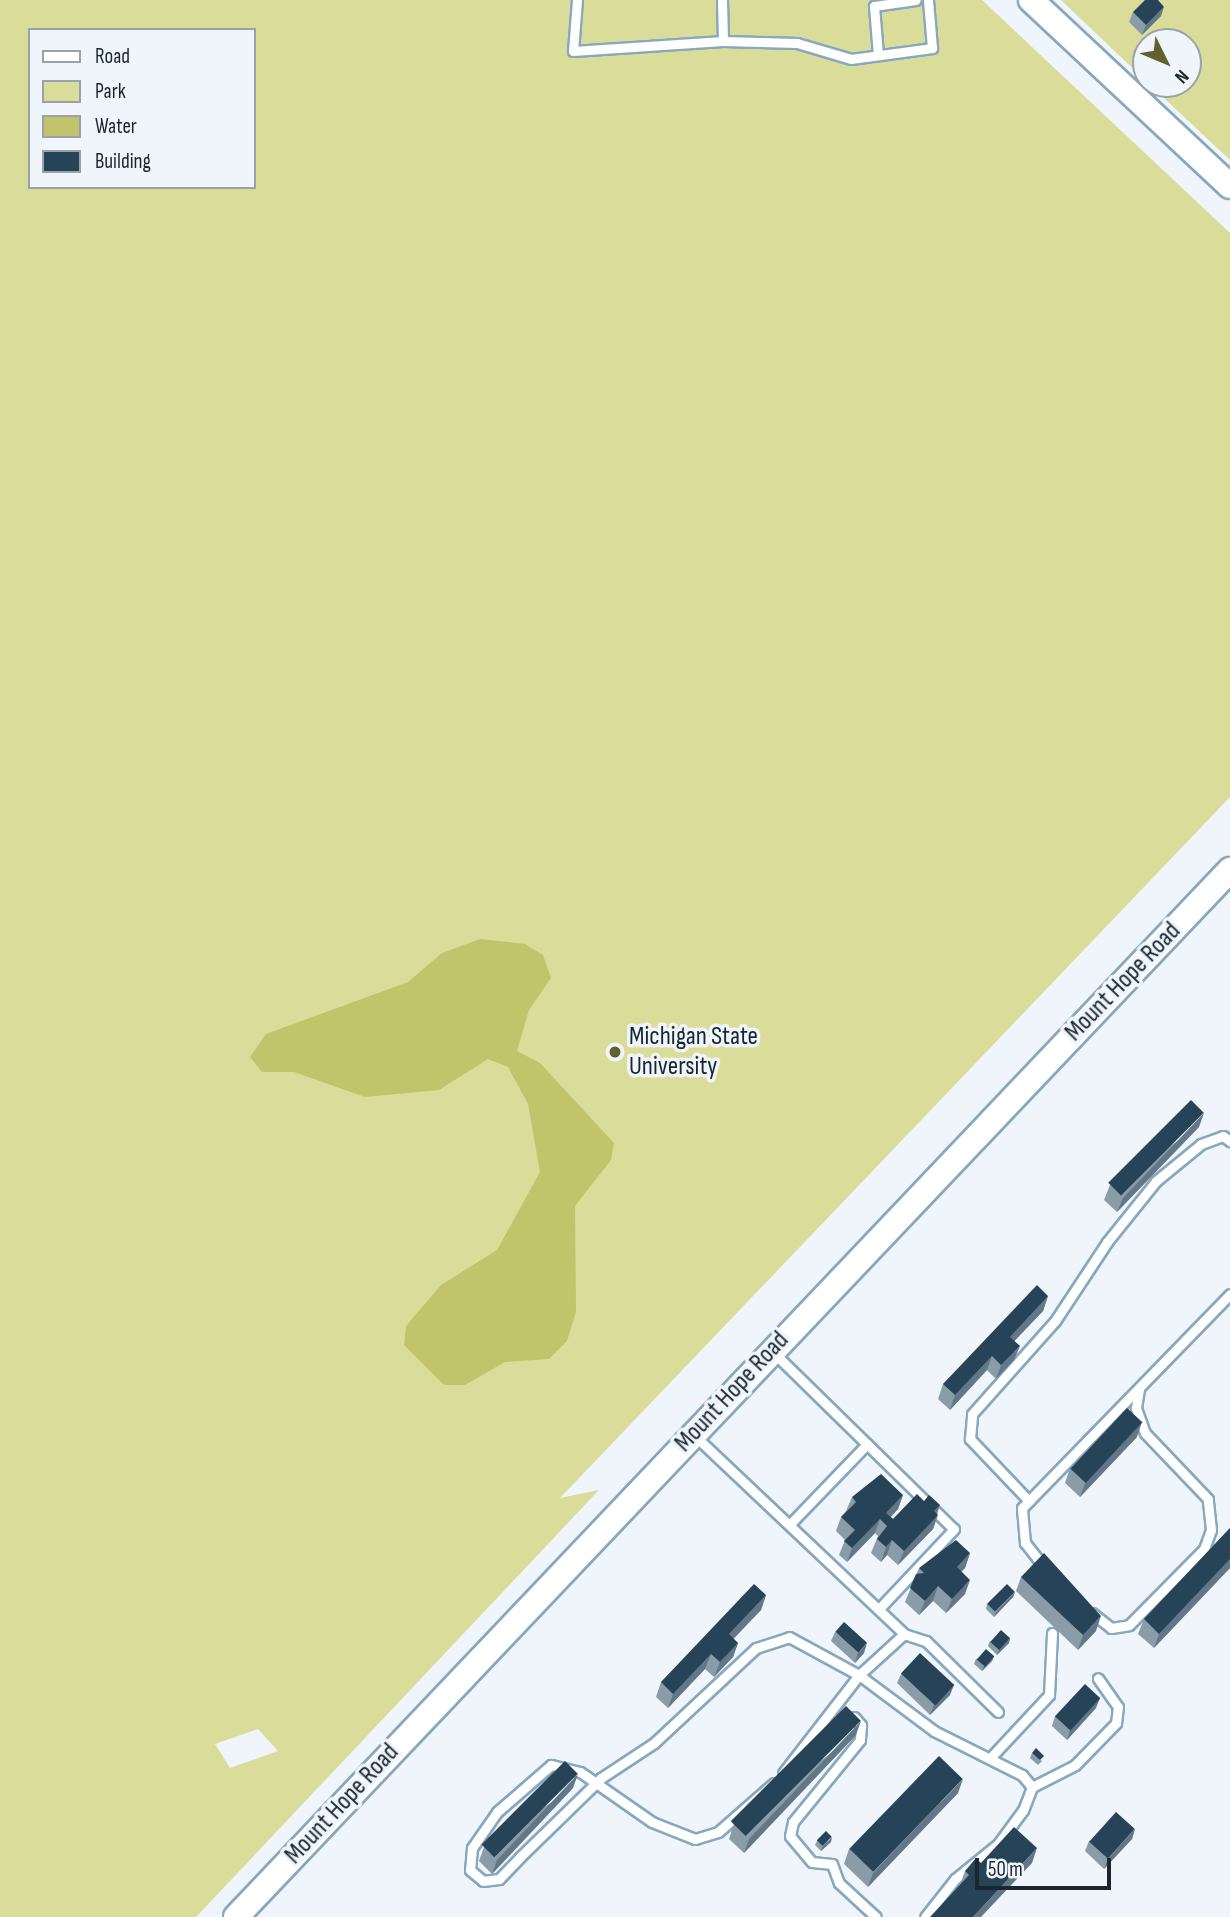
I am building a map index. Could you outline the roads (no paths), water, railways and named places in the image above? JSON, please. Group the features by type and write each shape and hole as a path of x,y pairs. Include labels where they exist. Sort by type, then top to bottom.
{"street":[{"path":"1031,0 1230,186"},
{"name":"Mount Hope Road","path":"236,1917 692,1433 1230,870"}],"lane":[{"path":"577,0 573,51 723,41 797,43 852,59 932,48 928,0"},
{"path":"722,0 723,41"},
{"path":"877,55 874,6 916,0"},
{"path":"1029,1501 970,1439 972,1414 1041,1339 1156,1181 1201,1144 1223,1136 1230,1141"},
{"path":"1056,1578 1025,1543 1020,1527 1029,1501 1230,1294"},
{"path":"771,1350 954,1529 878,1609"},
{"path":"1083,1604 1111,1628 1129,1625 1204,1549 1211,1530 1208,1499 1145,1433 1136,1408 1139,1388"},
{"path":"692,1433 904,1633 926,1641 998,1712"},
{"path":"790,1524 867,1444"},
{"path":"904,1633 859,1675 841,1705 777,1781 718,1832 695,1839 652,1822 596,1783 551,1765 497,1812 472,1848 470,1870 483,1881 499,1879 596,1783 654,1743 756,1648 789,1637 859,1675 934,1731 991,1757 1032,1787"},
{"path":"991,1757 1049,1695 1052,1633"},
{"path":"925,1917 955,1879 998,1844 1032,1787 1075,1765 1116,1723 1118,1707 1098,1678"},
{"path":"841,1705 862,1725 860,1740 793,1822 790,1836 812,1862 832,1864 839,1883 876,1917"}],"water":[{"path":"480,939 525,944 543,955 551,978 529,1010 517,1051 540,1063 614,1143 611,1160 575,1206 576,1312 567,1341 549,1359 505,1362 465,1385 444,1385 404,1345 406,1326 441,1285 497,1250 540,1172 528,1104 508,1067 488,1059 439,1090 365,1097 294,1072 262,1072 250,1057 266,1034 408,982 442,953"}],"place":[{"name":"Michigan State University","path":"615,1052"}]}
